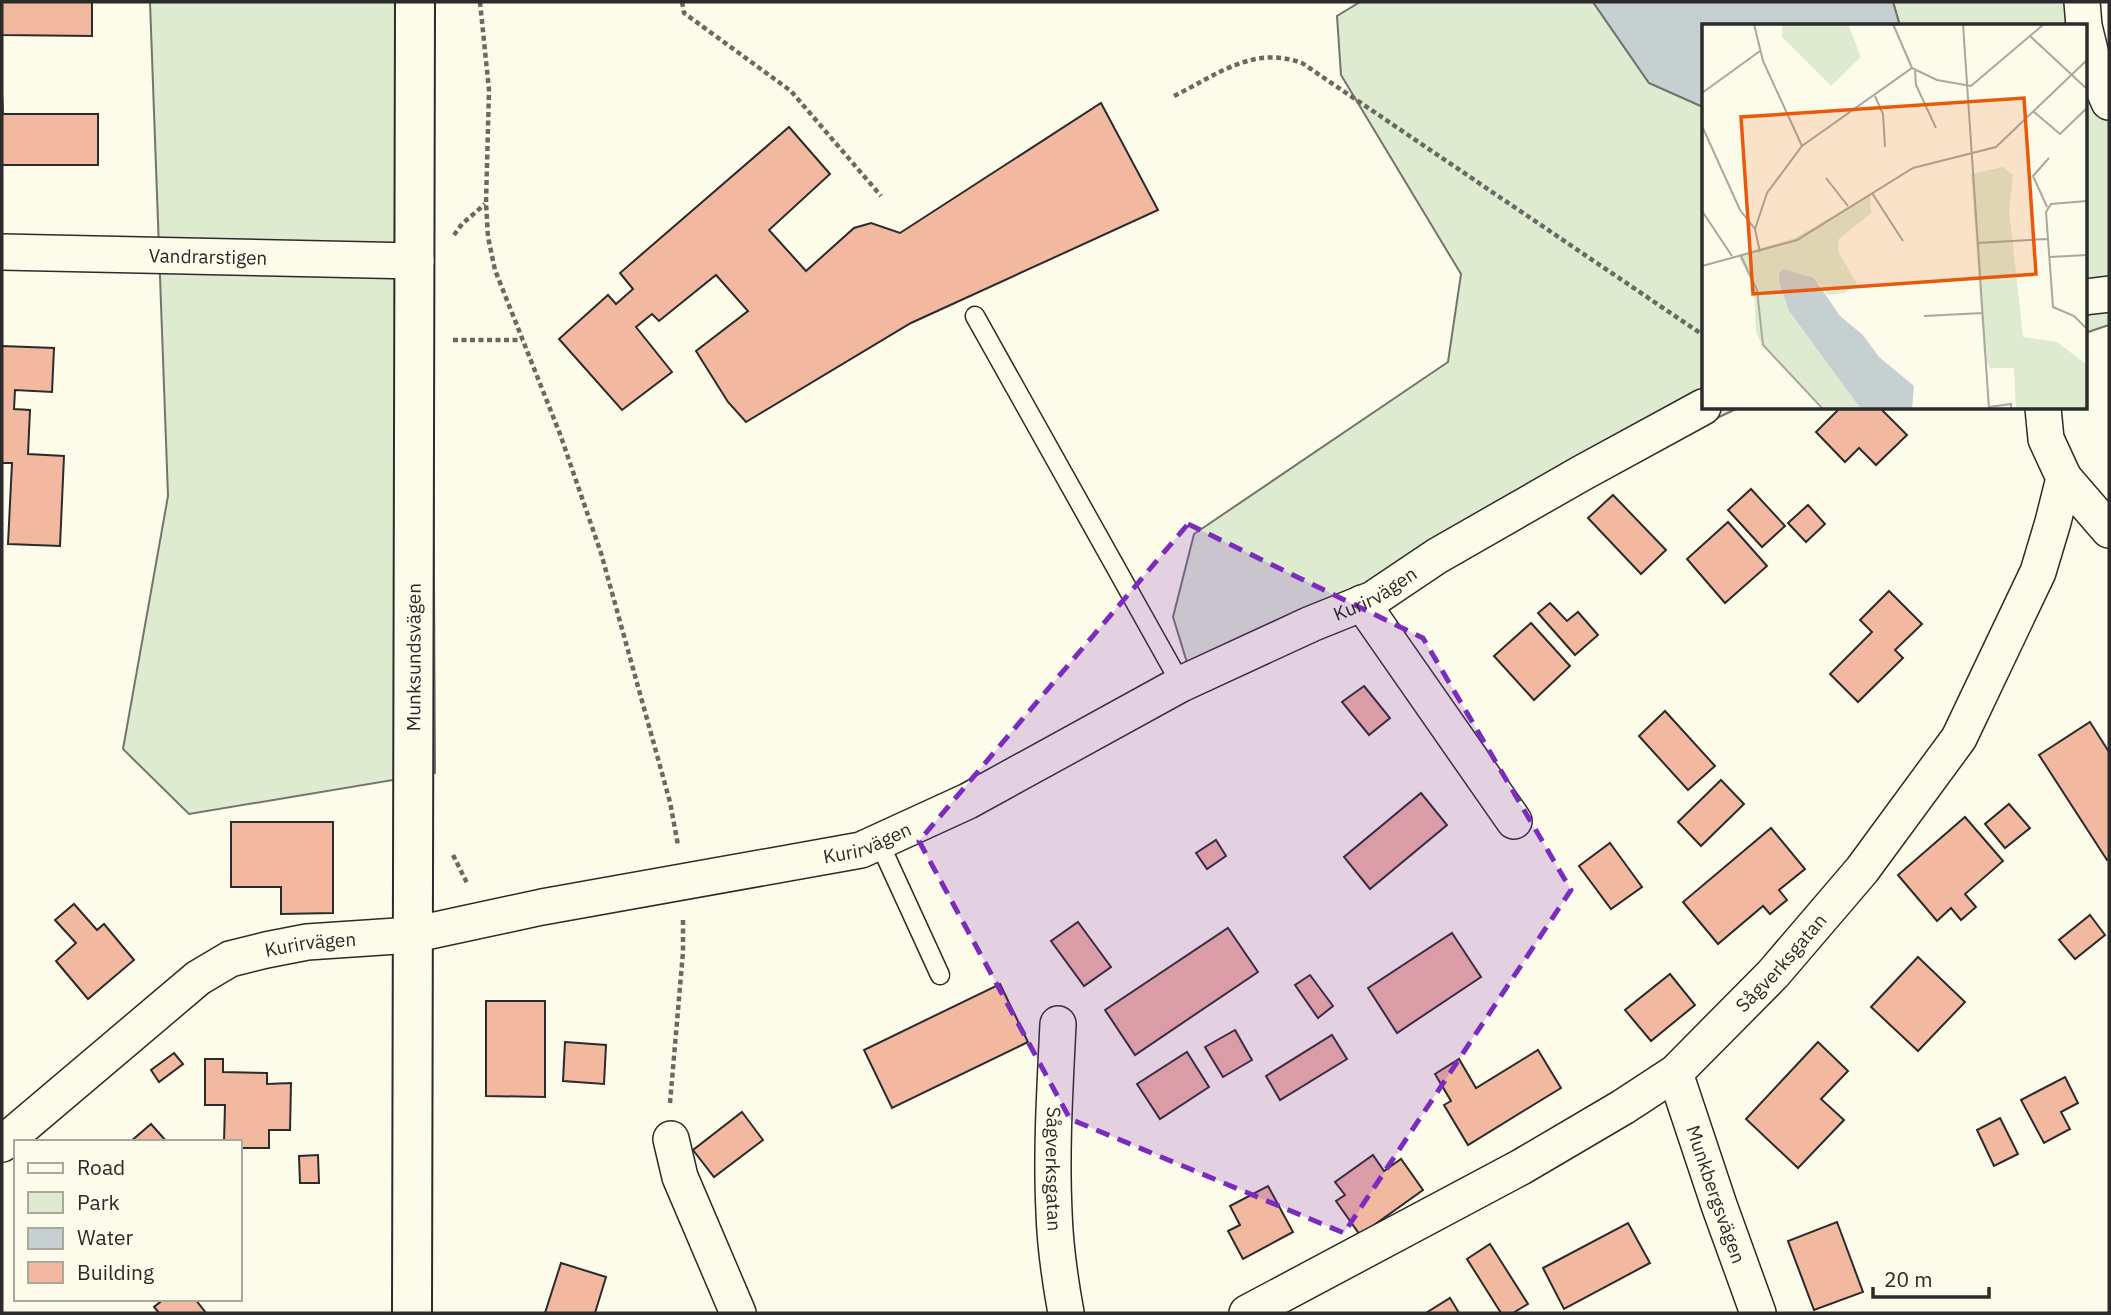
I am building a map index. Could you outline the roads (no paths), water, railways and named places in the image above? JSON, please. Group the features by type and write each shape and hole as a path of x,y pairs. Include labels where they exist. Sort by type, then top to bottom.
{"street":[{"name":"Munksundsvägen","path":"412,1313 415,2"},
{"path":"2082,2 2084,24"},
{"path":"2086,36 2094,67 2109,102"},
{"name":"Vandrarstigen","path":"2,252 416,261"},
{"path":"2086,297 2109,294"},
{"name":"Kurirvägen","path":"2,1144 198,978 230,959 307,942 412,935 542,907 861,850 968,802 1181,684 1373,598 1437,556 1702,408"},
{"path":"2043,410 2046,439 2064,478 2109,530"},
{"name":"Sågverksgatan","path":"1247,1313 1521,1167 1623,1107 1675,1073 1773,974 1862,870 1959,738 2038,572 2064,478"},
{"path":"1362,603 1514,821"},
{"name":"Sågverksgatan","path":"1058,1024 1054,1211 1058,1265 1066,1313"},
{"name":"Munkbergsvägen","path":"1675,1073 1758,1313"},
{"path":"671,1139 680,1177 738,1313"}],"lane":[{"path":"975,316 1181,684"},
{"path":"879,842 940,975"}],"water":[{"path":"1593,2 1893,2 1899,24 1702,24 1702,107 1649,83"}]}
